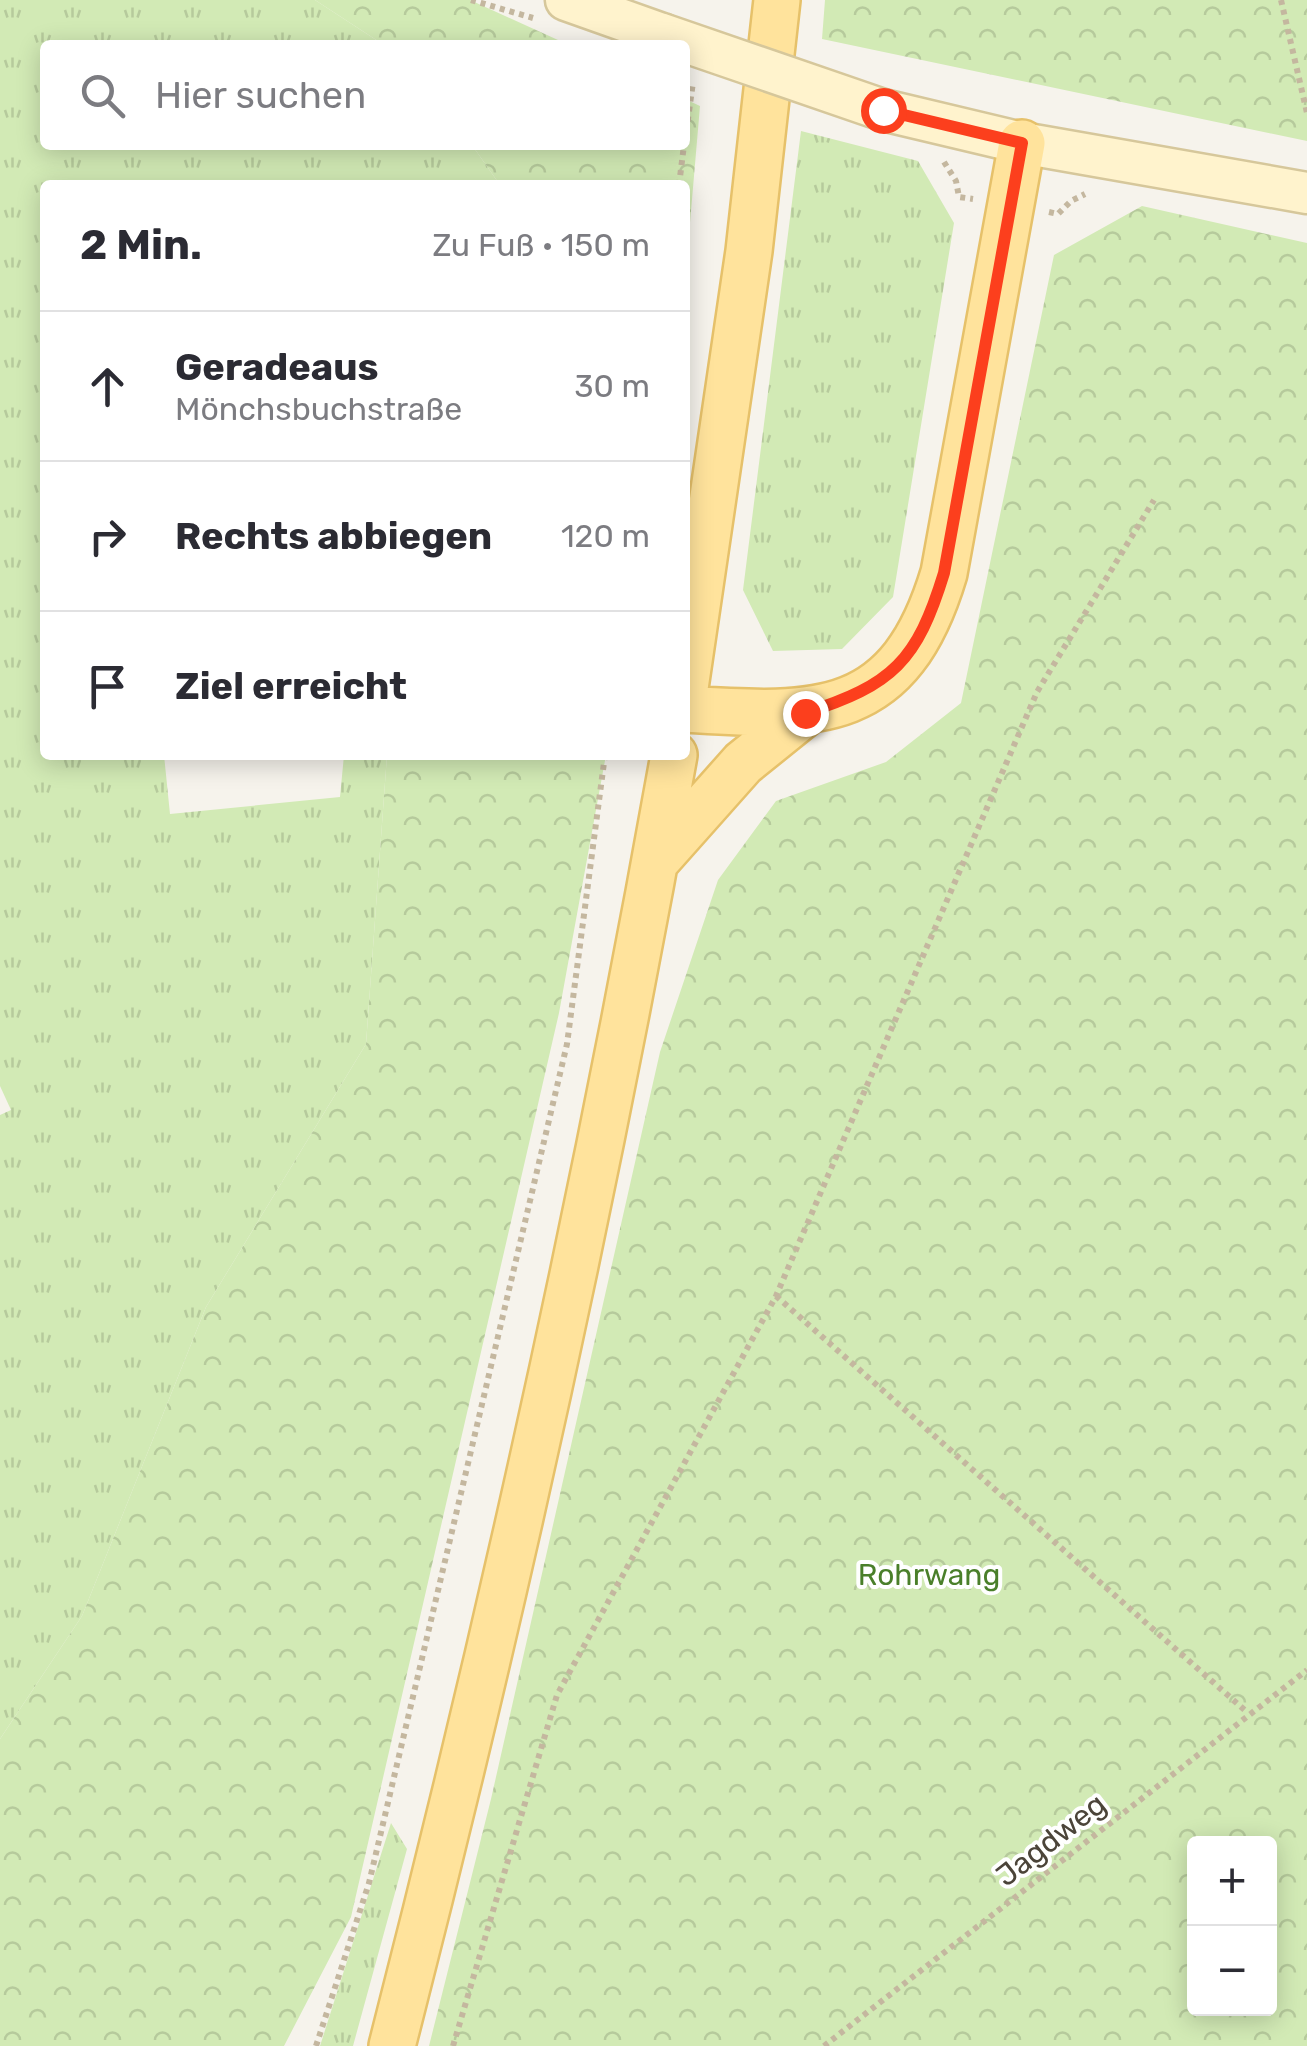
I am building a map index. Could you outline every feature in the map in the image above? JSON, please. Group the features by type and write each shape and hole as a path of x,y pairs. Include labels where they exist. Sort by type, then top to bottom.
{"main road":[{"path":"690,654 749,251 777,0"},
{"path":"655,862 743,763 805,713 870,688 895,671 931,615 944,573 1022,143"},
{"path":"690,709 766,715 805,713"},
{"path":"392,2046 466,1754 546,1410 607,1117 673,760"}],"street":[{"path":"566,0 679,40"},
{"path":"690,44 883,110 1022,143 1307,194"}],"path":[{"path":"1281,0 1307,114"},
{"path":"680,180 683,150"},
{"path":"453,2046 557,1695 776,1296 1037,692 1154,500"},
{"path":"316,2046 369,1883 567,1044 604,760"},
{"path":"776,1296 1248,1714"},
{"name":"Jagdweg","path":"824,2046 1307,1670"}],"green space":[{"path":"0,0 315,0 376,40 40,40 40,150 476,150 496,180 40,180 40,760 165,760 170,814 340,797 344,760 387,760 366,1044 206,1307 82,1616 0,1739 0,1115 11,1110 0,1086"},
{"path":"315,0 470,0 558,40 376,40"},
{"path":"825,0 1307,0 1307,141 822,39"},
{"path":"690,101 700,106 690,223 690,180 496,180 476,150 690,150"},
{"path":"801,131 918,161 954,223 893,597 842,649 773,651 743,590"},
{"name":"Rohrwang","path":"1142,206 1307,243 1307,2046 429,2046 491,1799 660,1052 718,880 776,801 886,762 961,703 1054,255"},
{"path":"387,760 605,760 559,1013 351,1917 284,2046 0,2046 0,1739 82,1616 206,1307 366,1044"},
{"path":"391,1823 407,1849 353,2046 320,2046"}],"route":[{"path":"805,713 870,688 895,671 916,644 931,615 944,573 1022,143 883,110"}]}
